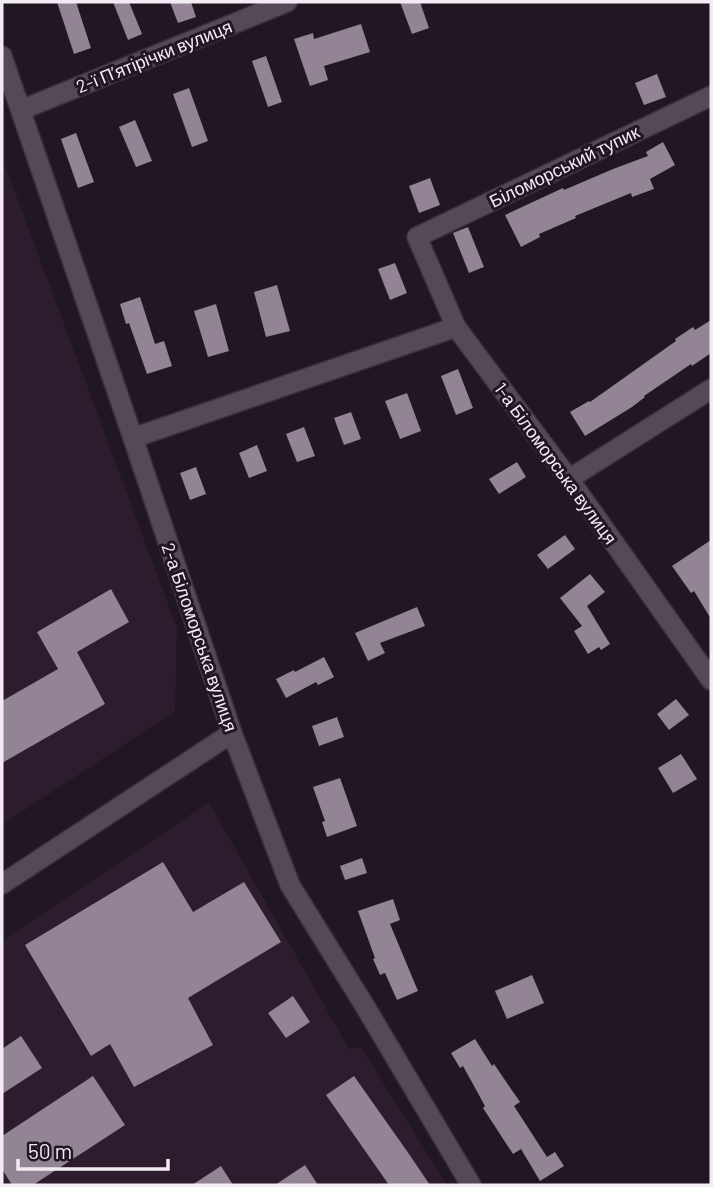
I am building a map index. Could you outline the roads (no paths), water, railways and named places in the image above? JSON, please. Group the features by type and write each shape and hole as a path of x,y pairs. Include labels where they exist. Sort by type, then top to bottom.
{"street":[{"name":"2-ї П’ятірічки вулиця","path":"20,110 287,2"},
{"name":"2-а Біломорська вулиця","path":"2,56 232,733 290,885 471,1185"},
{"name":"Біломорський тупик","path":"417,237 711,96"},
{"name":"1-а Біломорська вулиця","path":"417,237 456,327 711,680"},
{"path":"133,438 456,327"},
{"path":"569,480 711,389"},
{"path":"2,884 232,733"}]}
